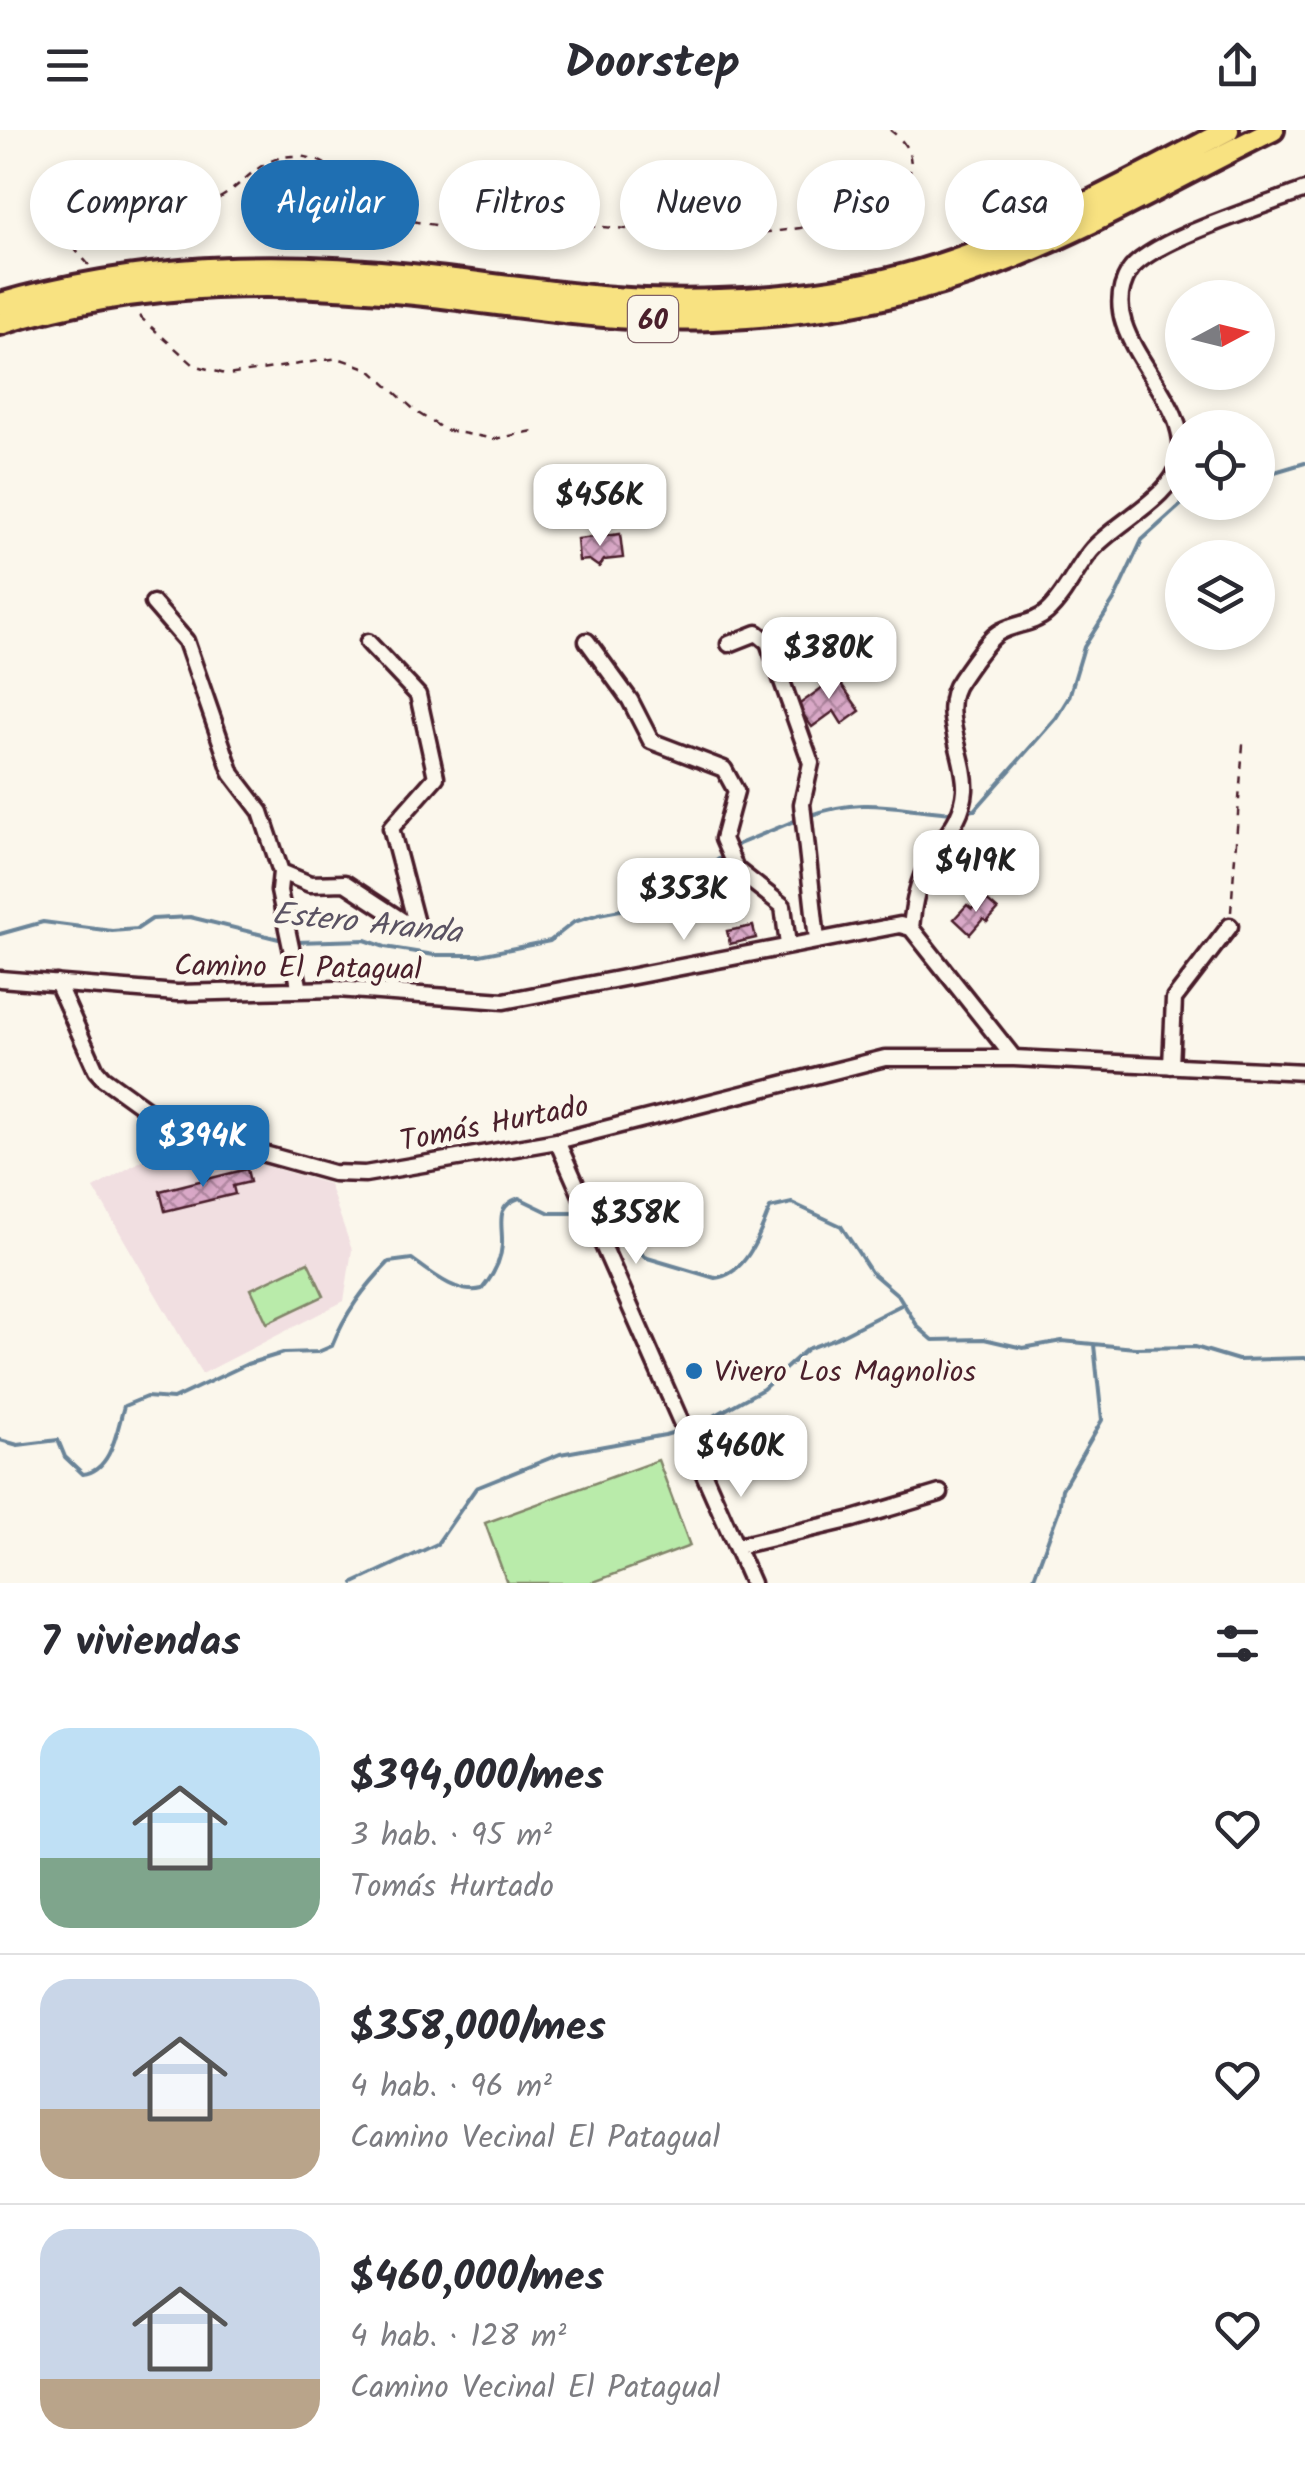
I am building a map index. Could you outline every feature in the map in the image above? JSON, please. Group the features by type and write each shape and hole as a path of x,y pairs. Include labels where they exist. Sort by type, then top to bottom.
{"highway":[{"name":"60","path":"0,304 115,277 232,266 369,271 624,300 714,300 815,292 902,276 999,242 1228,130"},
{"name":"60","path":"0,324 98,300 171,288 218,286 352,288 642,319 748,317 843,306 923,289 996,264 1063,235 1273,130"}],"street":[{"path":"1305,190 1142,257 1127,274 1120,295 1121,315 1174,419 1180,461 1173,477 1158,493 1092,550 1048,611 1038,619 999,632 956,684 951,707 965,792 960,816 927,866 911,928 1014,1058 1305,1072"},
{"path":"153,603 186,641 232,774 261,812 282,872 279,892 300,990"},
{"path":"729,644 757,633 768,642 811,763 802,804 817,940"},
{"path":"587,641 630,700 651,741 724,769 736,791 723,839 736,869 782,906 788,944"},
{"path":"282,872 310,884 344,883 418,930 391,828 436,777 418,696 368,642"},
{"name":"Camino El Patagual","path":"0,979 177,993 300,990 504,1002 788,944 900,925 911,928"},
{"path":"1171,1066 1174,999 1230,926"},
{"name":"Tomás Hurtado","path":"57,983 88,1057 103,1078 160,1118 196,1135 333,1173 365,1174 557,1142 885,1058 1014,1058"},
{"path":"557,1142 752,1583"},
{"path":"738,1546 853,1520 940,1493"}],"path":[{"path":"88,265 54,226 82,224 110,230 157,222 218,199 261,165 288,156 327,163 376,205 406,219 438,226 535,223 713,235 806,226 862,212 899,194 907,182 910,160 904,144 890,130"},
{"path":"139,316 194,365 228,375 338,358 369,369 418,413 445,430 495,439 538,430"},
{"path":"1230,926 1243,744"}],"shaded area":[{"path":"177,1140 329,1184 352,1250 344,1301 202,1374 94,1188"}],"green space":[{"path":"308,1262 324,1296 267,1323 251,1289"},
{"path":"658,1460 690,1546 591,1583 507,1583 485,1523"}],"building":[{"path":"620,534 623,558 604,560 599,567 589,560 579,561 577,539"},
{"path":"832,671 860,711 842,724 834,711 812,727 797,706 823,687 819,681"},
{"path":"983,897 998,910 970,934 954,919 967,905 972,909"},
{"path":"753,926 756,938 730,944 727,931"},
{"path":"247,1169 250,1182 233,1186 235,1194 165,1211 160,1191"}],"waterway":[{"name":"Estero Aranda","path":"1275,472 1305,463"},
{"name":"Estero Aranda","path":"965,811 975,810 1056,718 1069,697 1084,647 1114,600 1142,540 1165,519"},
{"name":"Estero Aranda","path":"808,816 865,805 956,813"},
{"name":"Estero Aranda","path":"296,942 365,940 434,955 480,955 550,941 574,922 599,914 690,897 708,867 739,844 799,819"},
{"name":"Estero Aranda","path":"0,934 43,922 112,931 137,929 152,919 190,917 287,941"},
{"path":"0,1440 18,1445 58,1440 65,1457 83,1474 93,1471 112,1448 124,1406 146,1397 173,1399 247,1364 283,1353 318,1352 332,1346 356,1301 389,1262 412,1259 454,1286 482,1289 500,1257 501,1217 511,1202 519,1198 550,1213 580,1213"},
{"path":"600,1206 613,1209 644,1257 715,1278 726,1275 743,1261 770,1208 792,1203 841,1226 871,1272 899,1296 918,1327 933,1340 984,1339 1023,1348 1062,1341 1135,1348 1195,1347 1238,1360 1305,1358"},
{"path":"354,1583 437,1544 476,1488 560,1454 698,1425 763,1389 807,1349 901,1305"},
{"path":"1032,1583 1059,1510 1062,1489 1102,1420 1094,1345"}],"place":[{"name":"Vivero Los Magnolios","path":"694,1371"}]}
